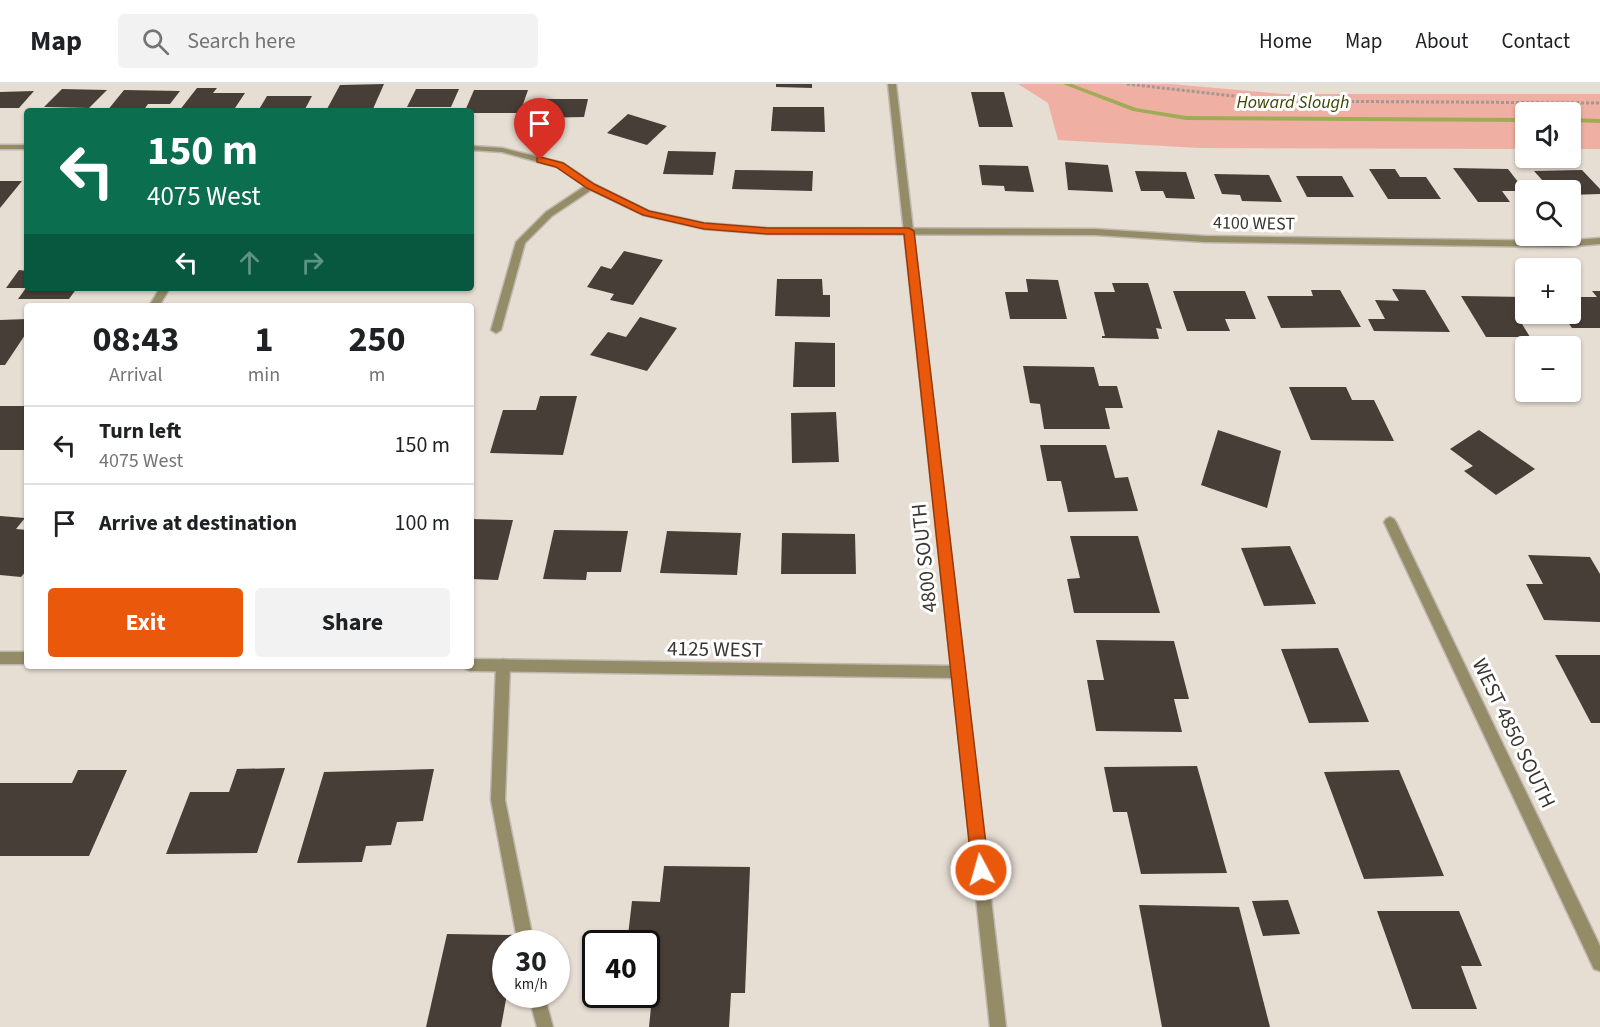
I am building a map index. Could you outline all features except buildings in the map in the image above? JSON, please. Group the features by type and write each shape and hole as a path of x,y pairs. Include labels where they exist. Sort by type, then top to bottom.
{"street":[{"name":"4800 SOUTH","path":"892,84 998,1027"},
{"path":"0,147 24,147"},
{"name":"4100 WEST","path":"474,148 502,150 560,165 591,186 646,213 704,226 767,231 1095,232 1205,239 1564,244 1600,241"},
{"path":"496,330 521,242 549,214 591,186"},
{"name":"WEST 4850 SOUTH","path":"1390,522 1600,963"},
{"path":"0,657 24,658"},
{"name":"4125 WEST","path":"474,665 958,672"},
{"path":"503,665 498,800 523,930"},
{"path":"540,1008 545,1027"}],"path":[{"path":"1127,84 1278,101 1600,103"}],"shaded area":[{"path":"1018,84 1171,84 1283,94 1600,94 1600,149 1581,149 1581,102 1515,102 1515,149 1199,148 1058,140 1048,103"}],"waterway":[{"name":"Howard Slough","path":"1066,84 1135,110 1186,118 1515,120"},
{"name":"Howard Slough","path":"1581,120 1600,121"}],"route":[{"path":"540,160 560,165 591,186 646,213 704,226 767,231 909,231 981,870"}]}
